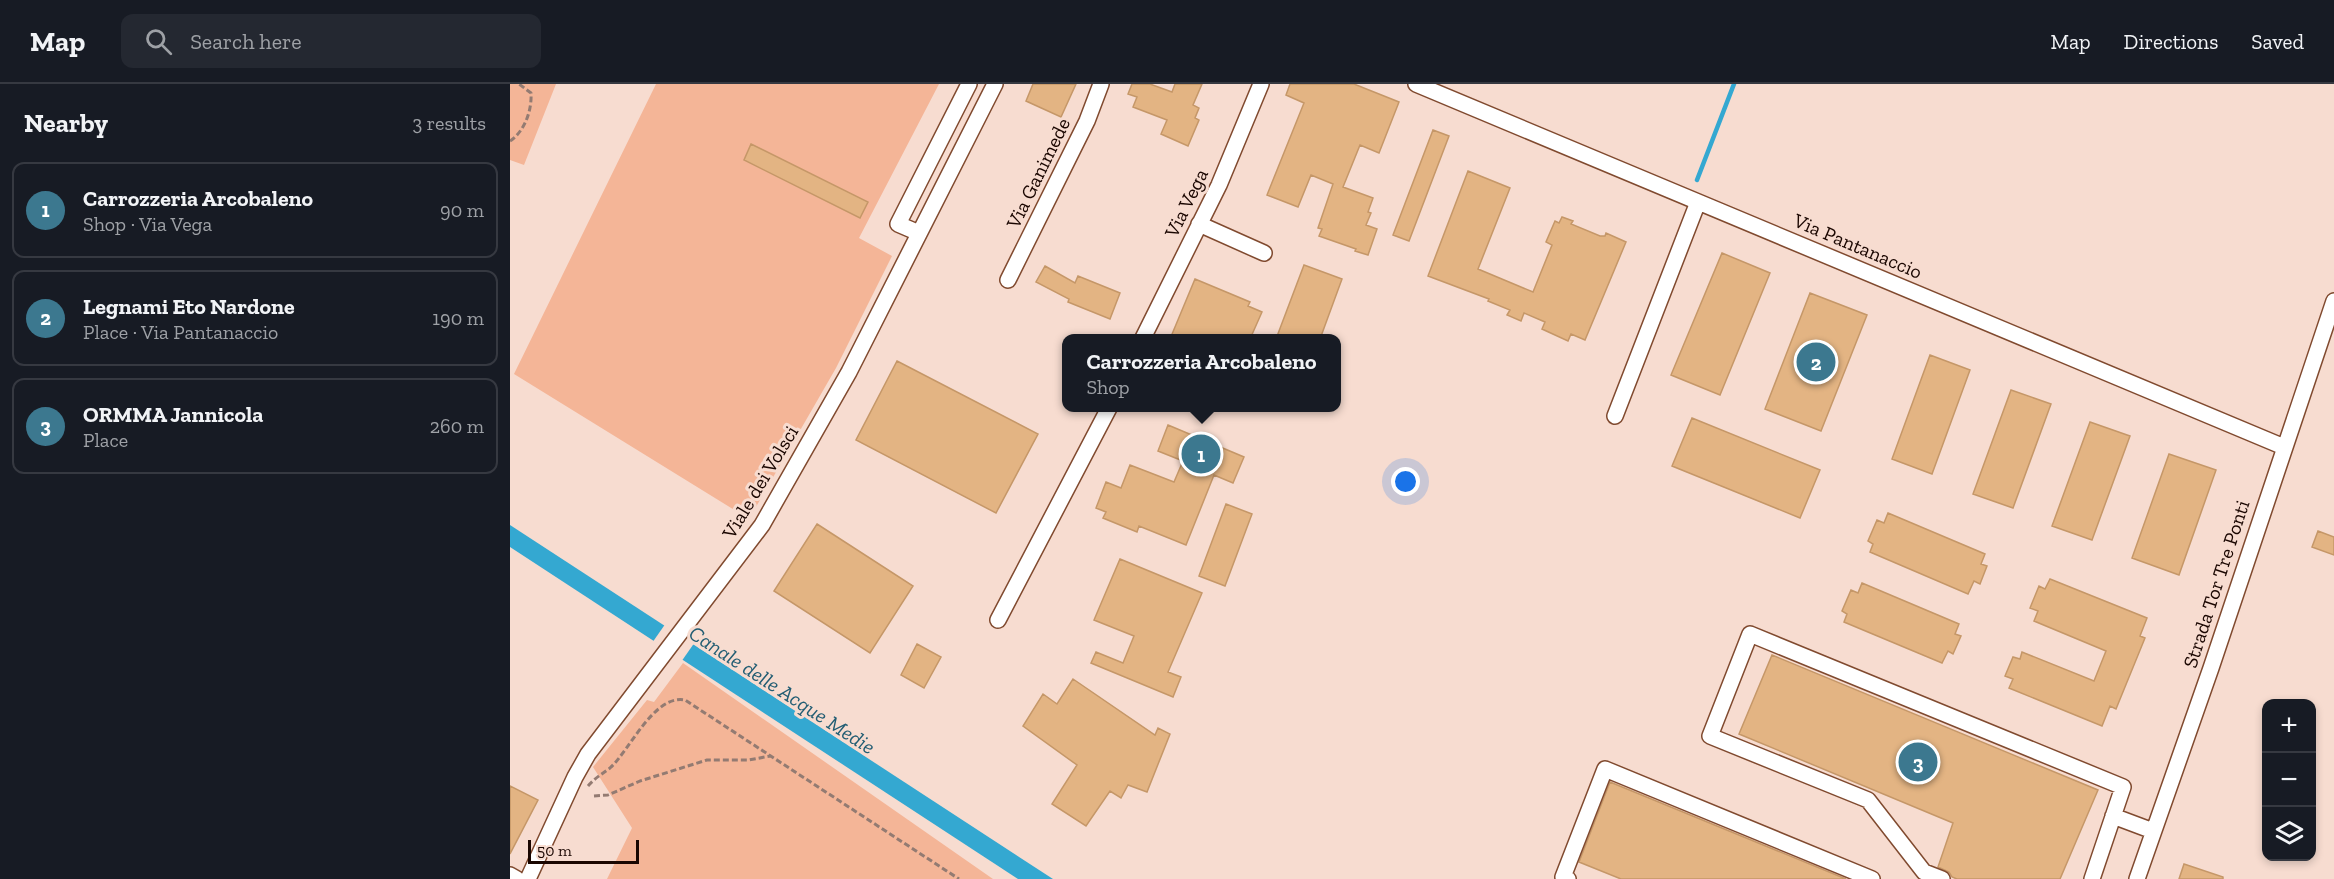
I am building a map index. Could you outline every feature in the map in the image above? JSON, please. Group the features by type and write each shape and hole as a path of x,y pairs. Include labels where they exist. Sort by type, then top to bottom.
{"street":[{"path":"919,233 898,224 969,84"},
{"name":"Viale dei Volsci","path":"528,879 579,768 745,550 775,503 849,372 995,84"},
{"name":"Via Ganimede","path":"1008,279 1087,121 1101,84"},
{"name":"Via Vega","path":"1145,334 1219,186 1261,84"},
{"name":"Via Pantanaccio","path":"1416,84 2284,447"},
{"path":"1614,416 1698,202"},
{"path":"1199,224 1264,253"},
{"name":"Strada Tor Tre Ponti","path":"2137,879 2211,668 2334,301"},
{"path":"999,620 1107,412"},
{"path":"1942,879 1924,872 1868,800 1710,736 1750,634 2123,787 2092,879"},
{"path":"1568,879 1563,877 1605,769 1872,879"},
{"path":"2113,816 2153,831"},
{"path":"510,875 517,879"}],"path":[{"path":"510,141 520,134 531,99 531,93 519,84"},
{"path":"587,788 595,778 610,768 649,718 664,705 676,699 685,700 959,879"},
{"path":"594,796 608,795 640,781 707,760 749,760 771,756"}],"shaded area":[{"path":"510,84 556,84 524,165 510,160"},
{"path":"656,84 939,84 859,238 892,256 836,368 749,519 514,374"},
{"path":"683,663 993,879 607,879 632,828 593,767 647,700 654,702"}],"water":[{"path":"510,525 1053,879 1018,879 510,547"}],"pier":[{"path":"666,623 695,642 681,662 652,643"}],"building":[{"path":"1033,84 1076,84 1061,117 1026,101"},
{"path":"1132,84 1150,84 1172,92 1175,84 1202,84 1193,105 1199,108 1195,118 1199,120 1188,146 1161,134 1167,120 1133,107 1137,97 1128,94"},
{"path":"1290,84 1354,84 1399,102 1379,153 1360,145 1343,187 1373,198 1368,212 1371,213 1366,225 1377,229 1368,255 1319,236 1322,229 1318,228 1333,184 1311,175 1298,207 1267,195 1304,103 1286,95"},
{"path":"1433,130 1449,136 1409,241 1393,235"},
{"path":"751,144 868,202 860,218 744,160"},
{"path":"1468,171 1510,188 1478,269 1533,292 1552,245 1546,242 1555,221 1559,223 1562,217 1573,221 1571,224 1600,236 1605,236 1606,233 1626,242 1585,340 1571,334 1568,341 1542,329 1545,322 1524,313 1521,321 1507,315 1510,310 1488,301 1489,299 1428,276"},
{"path":"1722,253 1770,273 1720,395 1671,375"},
{"path":"1304,265 1342,279 1322,334 1278,334"},
{"path":"1045,266 1075,283 1078,276 1120,293 1110,319 1068,302 1069,299 1036,282"},
{"path":"1195,279 1250,302 1248,306 1262,312 1252,334 1172,334"},
{"path":"1810,293 1867,315 1821,431 1765,409"},
{"path":"1930,355 1970,370 1932,474 1892,459"},
{"path":"897,361 1038,434 996,513 856,440"},
{"path":"2011,390 2051,404 2013,508 1973,494"},
{"path":"1692,418 1820,470 1800,518 1672,466"},
{"path":"2090,422 2130,436 2092,540 2052,526"},
{"path":"1168,425 1244,457 1233,483 1214,475 1186,545 1139,526 1137,532 1103,518 1106,512 1096,508 1106,482 1121,488 1130,465 1174,482 1183,461 1158,451"},
{"path":"2169,454 2216,470 2179,575 2132,558"},
{"path":"1226,504 1252,514 1225,586 1199,576"},
{"path":"1888,513 1985,554 1981,564 1987,566 1980,584 1974,581 1968,594 1870,552 1873,544 1868,541 1877,520 1884,523"},
{"path":"817,524 913,586 870,653 774,591"},
{"path":"2318,531 2334,537 2334,555 2312,547"},
{"path":"1120,559 1202,593 1168,672 1181,677 1173,697 1091,663 1096,652 1123,663 1134,636 1094,620"},
{"path":"2050,579 2147,618 2140,636 2145,638 2116,709 2110,706 2102,726 2009,688 2013,679 2005,676 2013,657 2020,659 2022,652 2094,681 2106,651 2034,621 2038,611 2030,608 2039,586 2045,589"},
{"path":"1862,583 1959,624 1955,634 1961,636 1953,654 1948,651 1942,663 1844,622 1847,614 1842,611 1851,590 1858,593"},
{"path":"917,644 941,657 924,688 901,675"},
{"path":"1772,655 2098,790 2060,879 1957,879 1952,877 1949,872 1938,867 1953,823 1739,734"},
{"path":"1073,679 1155,735 1158,728 1170,734 1147,792 1128,785 1121,798 1110,791 1086,826 1052,804 1077,765 1023,726 1043,694 1057,704"},
{"path":"1610,782 1846,879 1621,879 1579,862"},
{"path":"510,786 538,800 510,854"},
{"path":"2184,864 2223,877 2223,879 2179,879"}],"waterway":[{"path":"1697,180 1734,84"}],"place":[{"name":"Legnami Eto Nardone","path":"1816,362"},
{"name":"Carrozzeria Arcobaleno","path":"1201,454"},
{"name":"ORMMA Jannicola","path":"1918,762"}],"water label":[{"name":"Canale delle Acque Medie","path":"782,690"}]}
